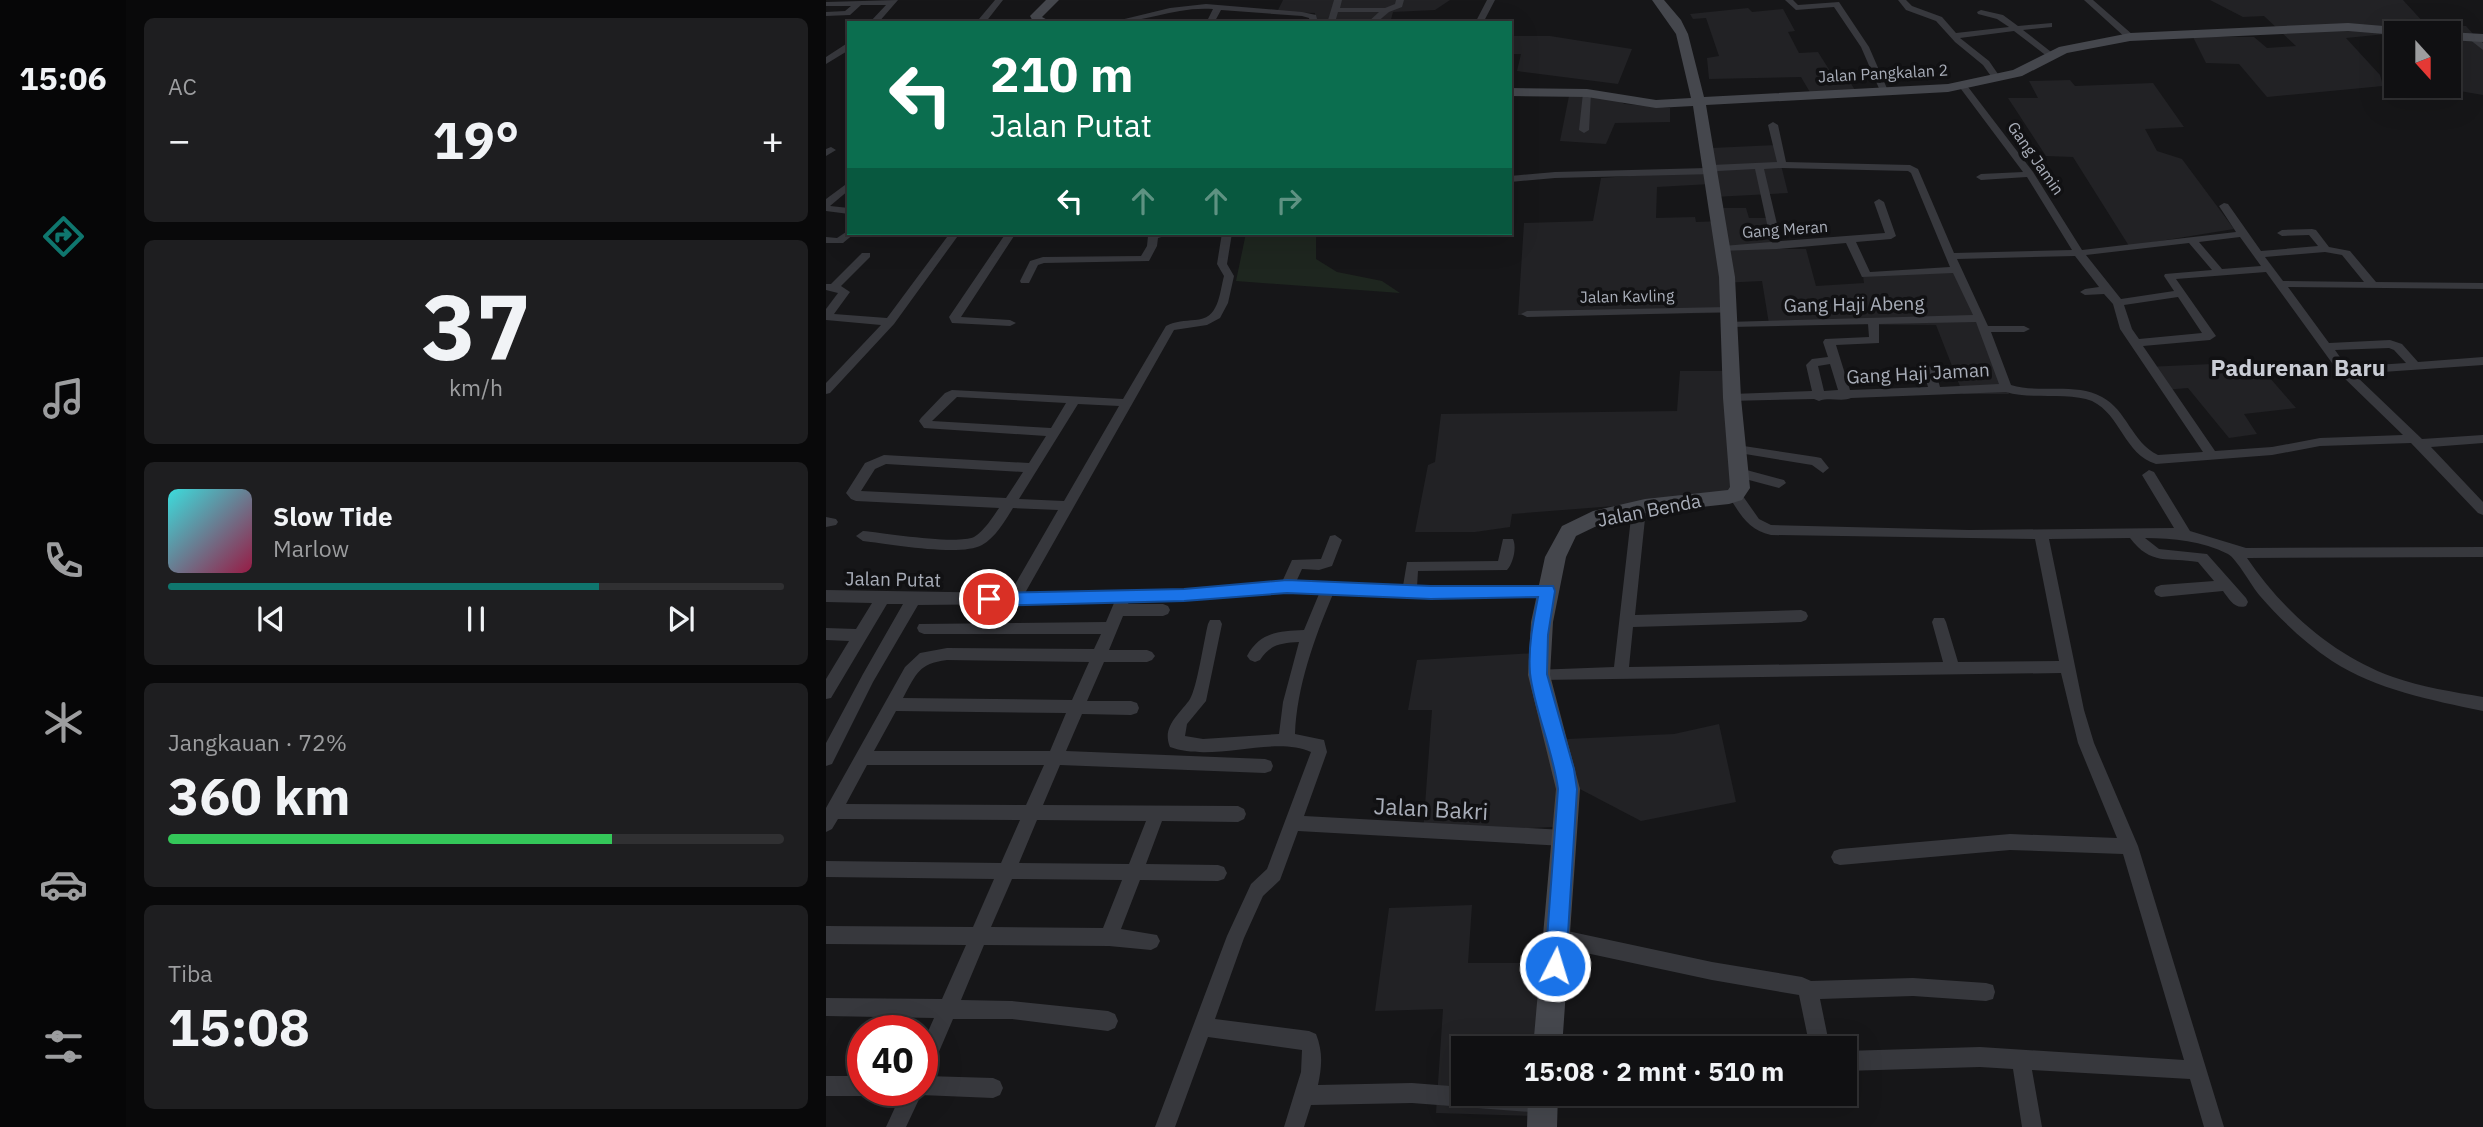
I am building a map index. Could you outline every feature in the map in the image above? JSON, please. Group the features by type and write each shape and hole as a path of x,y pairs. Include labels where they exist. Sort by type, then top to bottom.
{"street":[{"path":"982,21 999,0"},
{"path":"1040,21 1036,16 1052,0"},
{"path":"1274,12 1278,0"},
{"path":"1336,21 1332,20 1338,0"},
{"path":"1373,21 1386,10 1399,5 1400,0"},
{"path":"1480,21 1491,0"},
{"path":"1658,0 1679,29 1700,102 1723,249 1740,488 1735,495 1754,524 1762,529 1880,534 2185,534 2236,552 2483,552"},
{"path":"1789,0 1796,8 1836,4 1865,47 1885,93"},
{"path":"2088,0 2130,37"},
{"path":"826,4 893,1"},
{"path":"875,21 893,1"},
{"path":"826,14 847,13 859,3"},
{"path":"1902,4 1939,19 1986,63 1996,77"},
{"path":"1211,21 1218,7"},
{"path":"1121,21 1170,10 1218,7 1308,15 1314,21"},
{"path":"1335,10 1386,10"},
{"path":"1981,12 2000,17 2052,55"},
{"path":"1955,36 2049,25"},
{"name":"Jalan Pangkalan 2","path":"1512,92 1587,93 1656,104 1885,93 1962,85 2017,73 2052,55 2084,45 2130,37 2348,27 2384,30"},
{"path":"2477,37 2483,48"},
{"path":"826,61 847,47"},
{"name":"Gang Jamin","path":"1962,85 2030,174 2088,268 2118,303 2126,329 2212,456"},
{"path":"1584,130 1587,93"},
{"path":"1773,124 1782,165"},
{"path":"1512,179 1555,174 1782,165 1910,168 1915,172 1982,323 2006,388"},
{"path":"1759,166 1777,246"},
{"path":"1981,177 2030,174"},
{"path":"826,206 847,187"},
{"name":"Gang Meran","path":"1723,249 1850,241 1851,238 1892,235 1880,202"},
{"path":"826,206 847,211"},
{"path":"2224,206 2344,371 2483,510"},
{"path":"2301,219 2325,249"},
{"path":"2282,233 2312,232"},
{"path":"1950,256 2079,253 2243,234"},
{"path":"826,240 839,241 847,235"},
{"path":"827,385 890,322 954,235"},
{"path":"1010,235 955,317 956,321 960,322 1010,323"},
{"path":"1025,281 1034,263 1043,260 1145,259 1152,246 1153,236 1159,235"},
{"path":"1014,599 1170,328 1180,324 1208,324 1217,316 1229,276 1222,264 1227,235"},
{"path":"2191,239 2220,273"},
{"path":"1850,241 1866,275 1957,270"},
{"path":"2258,254 2325,249 2346,253 2373,285"},
{"path":"2029,254 2036,266"},
{"path":"866,255 830,287 845,292 826,317 890,322"},
{"path":"2136,343 2210,337 2169,276 2269,268"},
{"path":"2281,284 2483,286"},
{"path":"2085,292 2107,290"},
{"path":"2118,303 2180,293"},
{"name":"Jalan Kavling","path":"1527,314 1729,317"},
{"name":"Gang Haji Abeng","path":"1729,317 1982,323 2024,329"},
{"path":"1846,396 1829,342 1875,340 1872,322"},
{"path":"2326,347 2390,344 2398,347 2414,365"},
{"path":"1819,397 1812,365 1835,360"},
{"path":"2344,371 2483,361"},
{"path":"1929,370 1936,391"},
{"name":"Gang Haji Jaman","path":"1732,398 1819,397 2006,388 2035,394 2085,396 2098,399 2113,412 2143,452 2156,460 2294,448 2320,442 2483,439"},
{"path":"1053,432 938,426 928,425 925,421 949,396 956,393 1128,403"},
{"path":"863,536 959,543 980,541 987,536 1074,400"},
{"path":"1737,449 1809,460 1821,464 1823,468"},
{"path":"1031,468 884,459 870,466 853,493 856,496 1068,506"},
{"path":"1739,473 1779,483"},
{"path":"2149,475 2185,534"},
{"name":"Jalan Benda","path":"1548,1036 1568,789 1539,674 1539,635 1547,591 1567,532 1583,523 1639,509 1735,495"},
{"path":"1621,673 1629,621 1639,509"},
{"path":"2134,534 2144,548 2158,554 2202,558 2241,602"},
{"path":"2042,535 2066,667 2086,743 2129,846 2214,1127"},
{"path":"1287,587 1297,564 1319,565 1327,562 1335,540"},
{"path":"1409,592 1412,566 1502,566 1506,563 1508,543"},
{"path":"2236,552 2255,581 2294,624 2334,653 2377,678 2483,705"},
{"path":"2161,591 2227,585"},
{"name":"Jalan Putat","path":"826,596 1122,604 1287,587 1409,592 1547,591"},
{"path":"1287,740 1292,701 1310,636 1329,587"},
{"path":"829,684 882,599"},
{"path":"826,759 868,678 914,599"},
{"path":"938,1030 1030,811 1079,706 1122,604 1163,610"},
{"path":"1629,621 1801,616"},
{"path":"1939,622 1952,668"},
{"path":"1165,1127 1247,910 1257,890 1274,874 1319,752 1318,745 1287,740 1203,746 1176,742 1180,721 1198,701 1215,624"},
{"path":"924,628 1111,628"},
{"path":"826,634 859,635"},
{"path":"1255,656 1261,643 1310,636"},
{"path":"830,817 917,662 934,655 1147,656"},
{"path":"1539,674 2066,667"},
{"path":"893,704 1131,708"},
{"path":"863,758 1055,758 1265,766"},
{"path":"830,817 1030,811 1238,814"},
{"path":"1109,937 1157,813"},
{"name":"Jalan Bakri","path":"1295,823 1564,838"},
{"path":"1840,857 2010,842 2129,846"},
{"path":"826,870 1218,873"},
{"path":"826,935 1109,937 1151,941"},
{"path":"1558,938 1809,990 1913,987 1986,992"},
{"path":"1809,990 1818,1036"},
{"path":"826,1007 1012,1010 1108,1021"},
{"path":"1202,1027 1309,1041 1312,1056 1308,1083 1293,1127"},
{"path":"1857,1061 1980,1058 2172,1070 2196,1069"},
{"path":"2021,1061 2032,1127"},
{"path":"826,1086 847,1086"},
{"path":"938,1086 993,1088"},
{"path":"1303,1095 1412,1093 1542,1108"},
{"path":"896,1127 905,1106"}],"shaded area":[{"path":"1283,0 1450,0 1435,10 1393,12 1391,21 1313,21 1315,13 1277,12"},
{"path":"2210,0 2403,0 2422,21 2384,21 2384,34 2346,38 2380,75 2383,86 2267,97 2239,64 2206,63 2193,37 2254,37 2267,48 2296,46 2264,16 2243,17"},
{"path":"1748,8 1752,12 1783,9 1795,31 1788,32 1799,53 1818,52 1835,79 1848,79 1857,93 1811,94 1801,77 1709,79 1707,58 1719,56 1706,18 1693,19 1690,14"},
{"path":"2461,26 2466,26 2483,45 2483,95 2461,91"},
{"path":"1512,36 1550,36 1632,49 1618,84 1517,71 1521,54 1512,54"},
{"path":"2070,80 2075,86 2153,83 2184,127 2145,129 2157,151 2182,159 2234,229 2129,246 2073,157 2046,156 2008,98 2038,98 2029,81"},
{"path":"1569,96 1610,98 1625,104 1670,108 1670,122 1615,123 1606,144 1560,141"},
{"path":"1776,145 1788,193 1714,197 1711,184 1657,187 1656,218 1695,217 1696,222 1723,221 1721,208 1746,208 1749,218 1768,218 1774,249 1806,249 1816,286 1864,283 1863,276 1962,272 2009,394 1963,394 1936,325 1769,324 1762,281 1721,283 1721,313 1518,315 1524,223 1593,221 1601,178 1714,170 1712,148"},
{"path":"1246,235 1316,235 1316,259 1337,272 1382,281 1400,293 1236,281"},
{"path":"2256,362 2296,408 2244,414 2257,434 2229,438 2188,388 2164,390 2146,367"},
{"path":"1680,371 1732,371 1736,486 1729,497 1512,514 1510,527 1475,532 1415,532 1428,465 1435,462 1441,414 1677,411"},
{"path":"1535,653 1546,740 1674,734 1719,724 1736,802 1641,821 1578,788 1573,826 1423,833 1432,710 1408,710 1417,660"},
{"path":"1472,905 1468,963 1549,963 1542,1036 1451,1036 1451,1106 1535,1106 1534,1116 1436,1113 1443,1009 1375,1011 1389,908"}],"district":[{"name":"Padurenan Baru","path":"2298,367"}],"route":[{"path":"989,599 1184,595 1287,587 1431,593 1547,591 1539,635 1539,674 1568,789 1555,966"}]}
